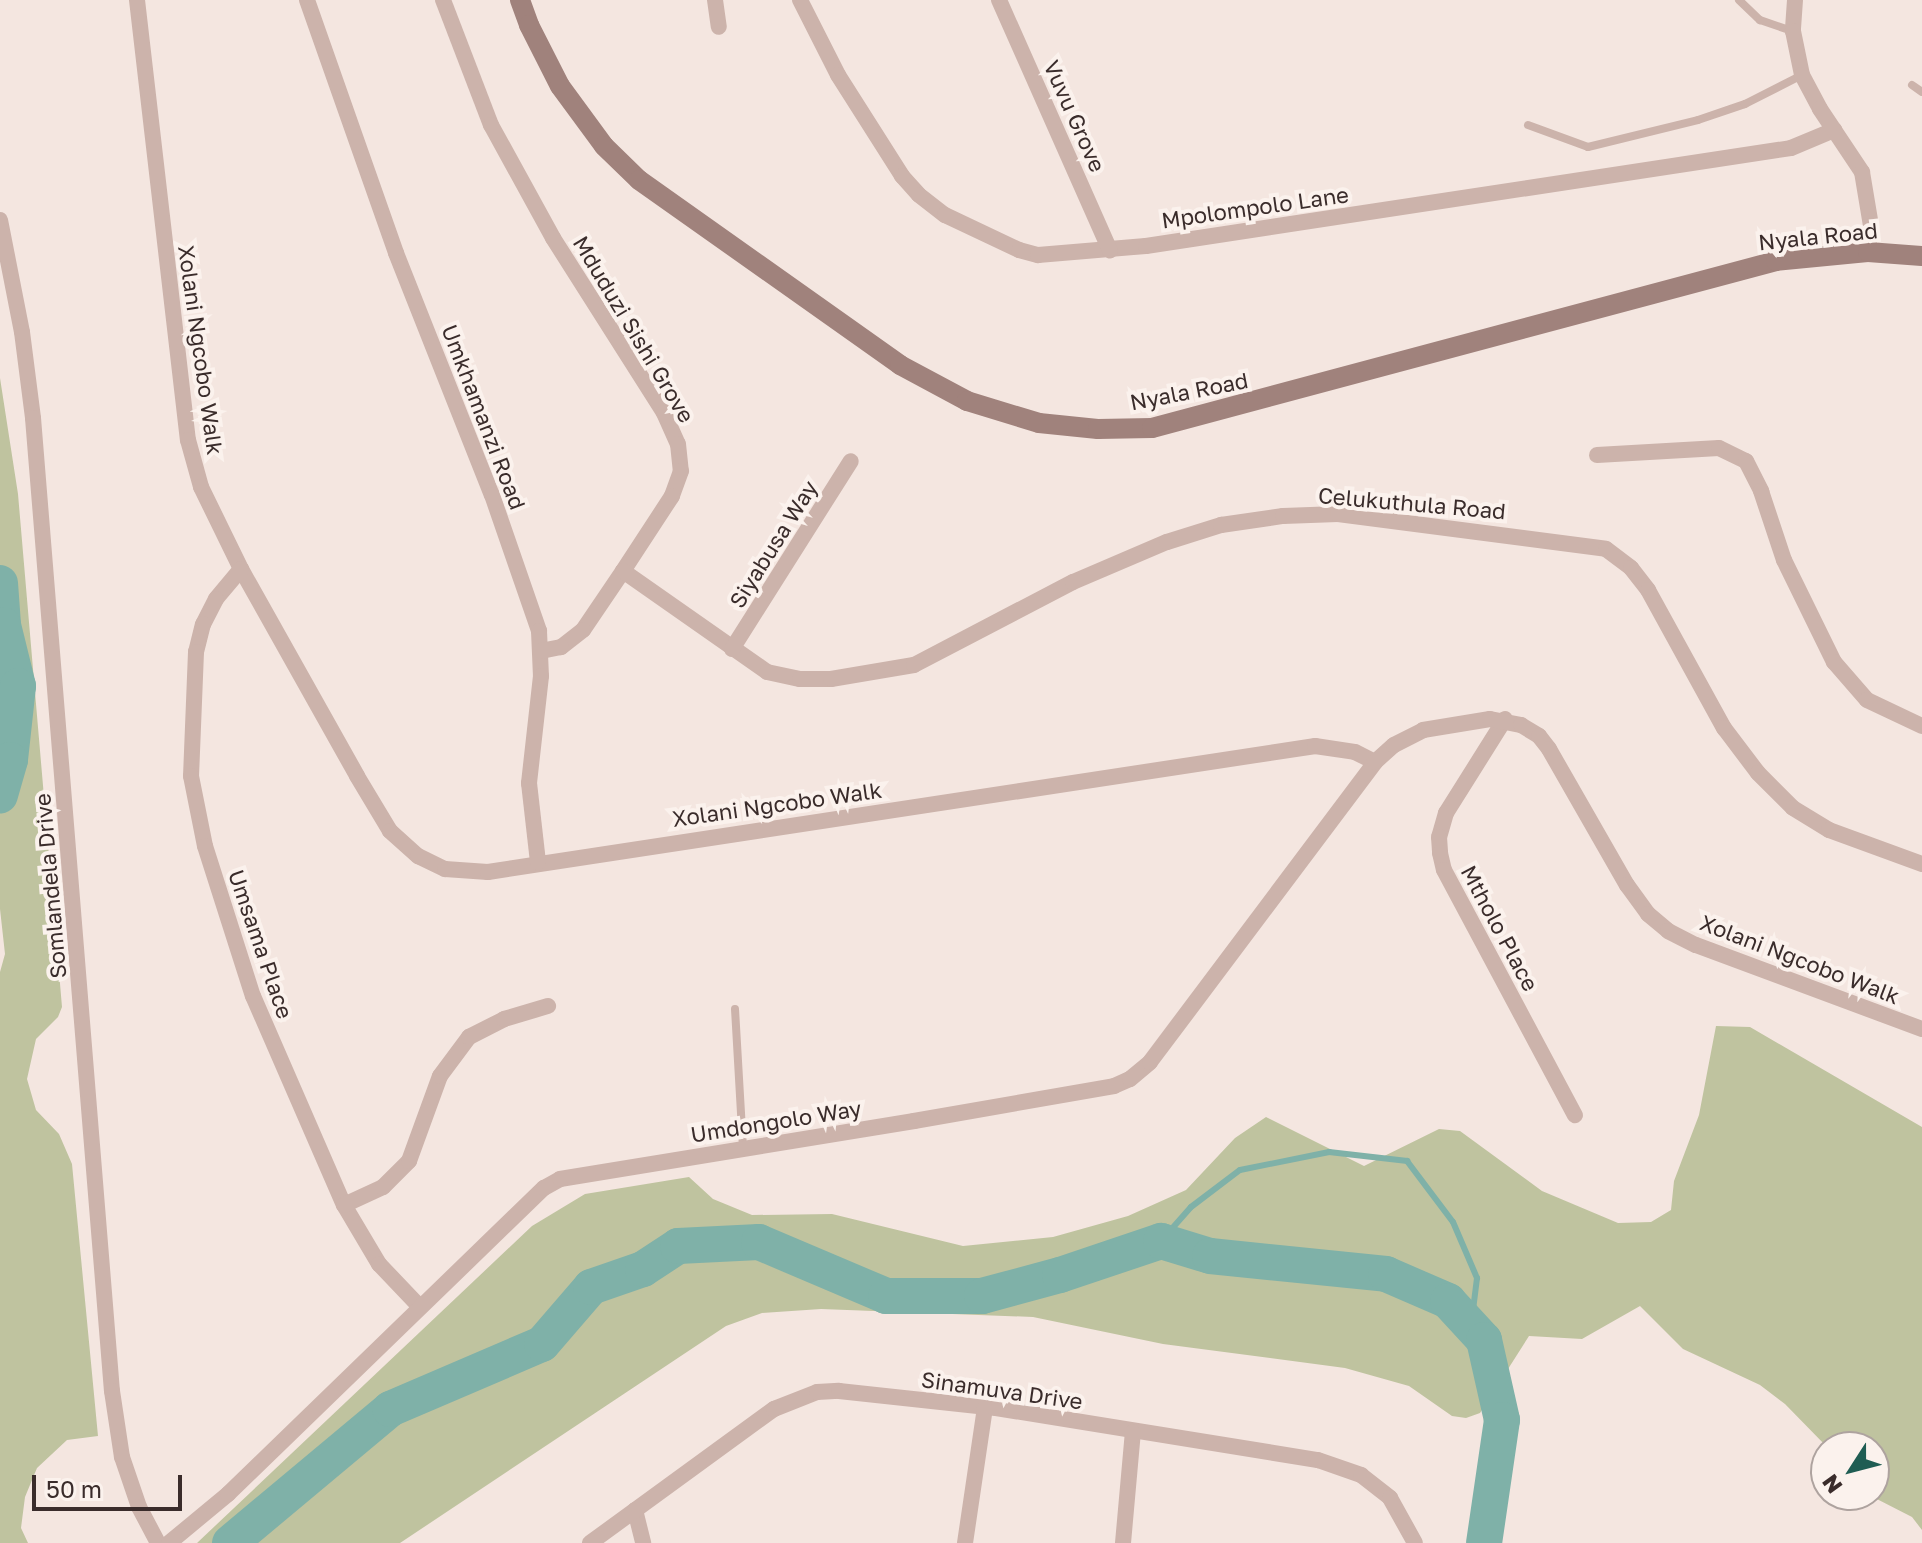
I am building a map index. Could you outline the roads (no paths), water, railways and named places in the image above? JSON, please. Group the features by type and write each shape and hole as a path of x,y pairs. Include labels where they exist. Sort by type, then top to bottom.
{"street":[{"name":"Xolani Ngcobo Walk","path":"137,0 188,440 201,487 241,569 390,831 418,856 445,869 488,872 1315,746 1355,752 1375,762"},
{"name":"Umkhamanzi Road","path":"307,0 396,253 502,522 535,617 541,651 529,783 538,862"},
{"name":"Mduduzi Sishi Grove","path":"443,0 491,125 553,238 664,413 678,444 681,471 672,496 623,571 583,630 561,647 541,651"},
{"name":"Nyala Road","path":"520,0 534,36 560,86 604,146 639,180 900,365 967,401 1039,423 1098,429 1152,428 1226,411 1730,272 1801,258 1868,252 1922,256"},
{"path":"715,0 719,27"},
{"name":"Mpolompolo Lane","path":"800,0 815,35 838,75 902,176 919,195 945,215 1019,250 1038,255 1110,250 1791,148 1834,130"},
{"name":"Vuvu Grove","path":"999,0 1110,250"},
{"path":"1795,0 1793,31 1802,75 1865,181 1871,226 1868,252"},
{"name":"Somlandela Drive","path":"0,220 22,332 33,418 112,1391 122,1457 139,1507 158,1543"},
{"path":"1597,455 1719,448 1746,461 1761,491 1784,560 1834,662 1867,700 1922,726"},
{"name":"Siyabusa Way","path":"732,649 851,461"},
{"name":"Celukuthula Road","path":"623,571 767,672 800,679 884,672 931,658 1073,582 1167,542 1221,525 1283,516 1338,514 1606,549 1631,568 1648,590 1724,728 1758,773 1793,808 1829,830 1922,864"},
{"name":"Umsama Place","path":"241,569 216,599 203,624 196,652 190,724 191,776 205,846 253,996 344,1205 379,1264 420,1307"},
{"name":"Xolani Ngcobo Walk","path":"1505,719 1539,736 1562,770 1627,885 1648,914 1668,931 1696,945 1922,1029"},
{"path":"1375,762 1394,745 1423,730 1462,721 1505,719"},
{"name":"Mtholo Place","path":"1505,719 1446,813 1439,837 1440,853 1444,870 1575,1115"},
{"name":"Umdongolo Way","path":"169,1543 228,1494 550,1183 570,1175 1114,1086 1130,1079 1150,1062 1375,762"},
{"path":"344,1205 383,1187 409,1161 440,1076 469,1037 504,1019 548,1006"},
{"name":"Sinamuva Drive","path":"590,1543 774,1409 798,1398 839,1391 985,1408 1318,1460 1361,1475 1390,1498 1415,1543"},
{"path":"965,1543 985,1408"},
{"path":"1123,1543 1133,1432"},
{"path":"635,1510 643,1543"}],"lane":[{"path":"1739,0 1760,20 1793,31"},
{"path":"1528,125 1588,147 1698,120 1745,104 1802,75"},
{"path":"1912,85 1922,92"},
{"path":"735,1009 743,1149"}],"waterway":[{"path":"0,583 3,625 18,686 10,760 0,796"},
{"path":"1161,1241 1191,1207 1240,1170 1329,1152 1407,1161 1453,1222 1477,1278 1471,1326"},
{"path":"230,1543 390,1409 542,1344 591,1287 643,1269 678,1246 759,1242 886,1296 982,1296 1060,1275 1161,1241 1210,1256 1386,1274 1448,1301 1484,1340 1502,1420 1484,1543"}]}
